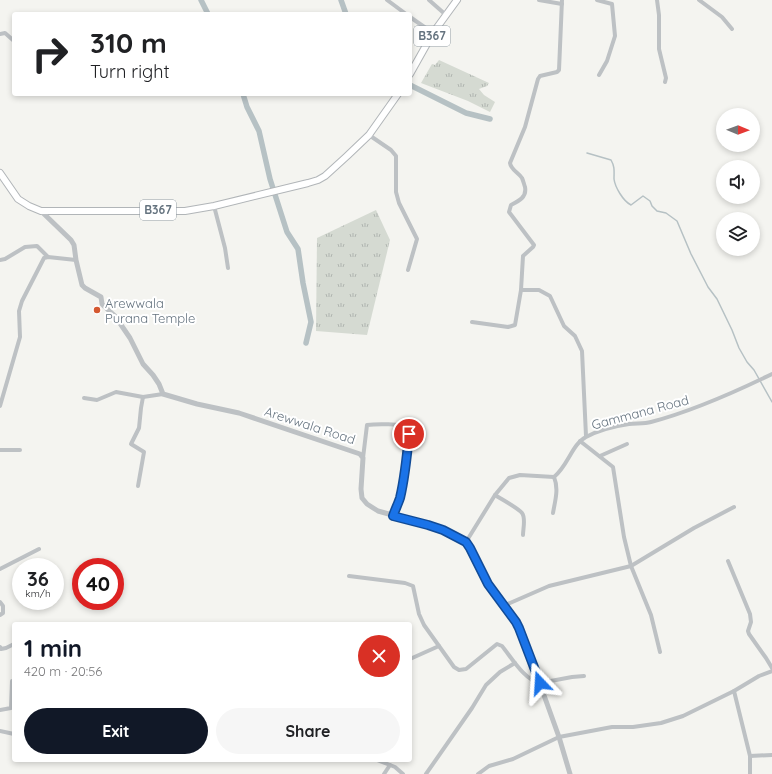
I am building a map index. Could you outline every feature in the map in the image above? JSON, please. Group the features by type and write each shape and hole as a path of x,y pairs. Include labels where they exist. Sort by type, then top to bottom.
{"main road":[{"name":"B367","path":"412,70 433,33 457,0"},
{"name":"B367","path":"0,172 18,199 41,211 185,211 214,206 318,180 325,176 369,135 397,96"}],"street":[{"path":"387,0 403,12"},
{"path":"429,0 446,15"},
{"path":"472,322 508,327 516,325 521,290 523,256 534,247 509,212 511,205 524,196 525,190 522,178 511,168 510,163 525,127 538,78 559,70 562,2 539,0"},
{"path":"597,0 612,4 615,36 607,61 599,75"},
{"path":"657,0 659,15 659,49 666,78 665,82"},
{"path":"699,0 722,17 732,29"},
{"path":"412,18 433,33"},
{"path":"0,34 5,33 12,39"},
{"path":"369,135 391,150 396,156 396,192 399,203 417,239 408,270"},
{"path":"214,206 225,248 228,268"},
{"path":"41,211 71,240 74,245 82,285 101,297 102,304 115,316 130,338 143,364 153,375 163,394 143,397 116,392 97,400 84,398"},
{"path":"0,260 5,259 25,247 38,246 48,257"},
{"path":"0,406 20,337 18,311 44,258 48,257 76,260"},
{"path":"521,290 539,290 550,296 564,326 575,336 578,341 582,351 586,436"},
{"name":"Gammana Road","path":"554,477 560,472 580,441 586,436 610,427 649,423 687,411 772,374"},
{"name":"Arewwala Road","path":"163,394 197,404 238,413 360,454 364,458 361,489 362,498 367,504 378,511 443,530 466,542"},
{"path":"138,486 144,452 131,444 139,428 140,408 143,397"},
{"path":"364,458 367,425 393,425 406,427 408,429 409,434 406,464 400,499 393,516"},
{"path":"580,441 613,467 624,537 631,566 651,615 660,652"},
{"path":"600,456 627,444"},
{"path":"0,450 20,450"},
{"path":"553,513 557,488 557,483 554,477 520,475 509,478 495,495 466,542 488,584 519,628 559,737 570,774"},
{"path":"495,495 522,513 524,519 523,536"},
{"path":"503,606 549,586 631,566 694,528 734,507"},
{"path":"0,569 39,549"},
{"path":"478,774 489,766 513,759 559,737 612,728 661,723 683,716 734,691 772,670 766,658 749,634 748,631 751,622 750,614 728,561"},
{"path":"349,576 405,583 413,586 419,614 424,626 454,667 460,670 466,669 497,644 502,646 528,678 535,682 540,683 584,676"},
{"path":"0,602 3,606 3,613 0,615"},
{"path":"0,647 1,649 12,645"},
{"path":"412,658 439,646"},
{"path":"426,774 472,708 486,685 500,672 515,663"},
{"path":"0,710 12,708 12,681"},
{"path":"734,691 750,756 750,774"},
{"path":"0,731 12,734"},
{"path":"750,756 772,755"},
{"path":"381,762 395,767 403,774"},
{"path":"384,774 390,766"}],"green space":[{"path":"439,60 489,83 487,86 479,89 484,95 495,102 490,112 468,101 421,83 432,64 435,65"},
{"path":"376,210 390,240 367,335 316,331 317,238"}],"waterway":[{"path":"201,0 207,12"},
{"path":"341,0 345,12"},
{"path":"412,86 466,113 490,119"},
{"path":"244,96 247,107 259,131 270,179 287,232 298,249 311,322 306,343"},
{"path":"587,153 611,160 614,167 614,179 616,186 622,197 628,203 631,205 643,196 650,201 652,206 657,211 666,213 677,221 691,254 708,287 717,299 739,348 747,362 754,370 772,402"}],"place":[{"name":"Arewwala Purana Temple","path":"97,310"}],"route":[{"path":"409,434 400,499 393,516 443,530 466,542 488,584 516,622 540,683"}]}
